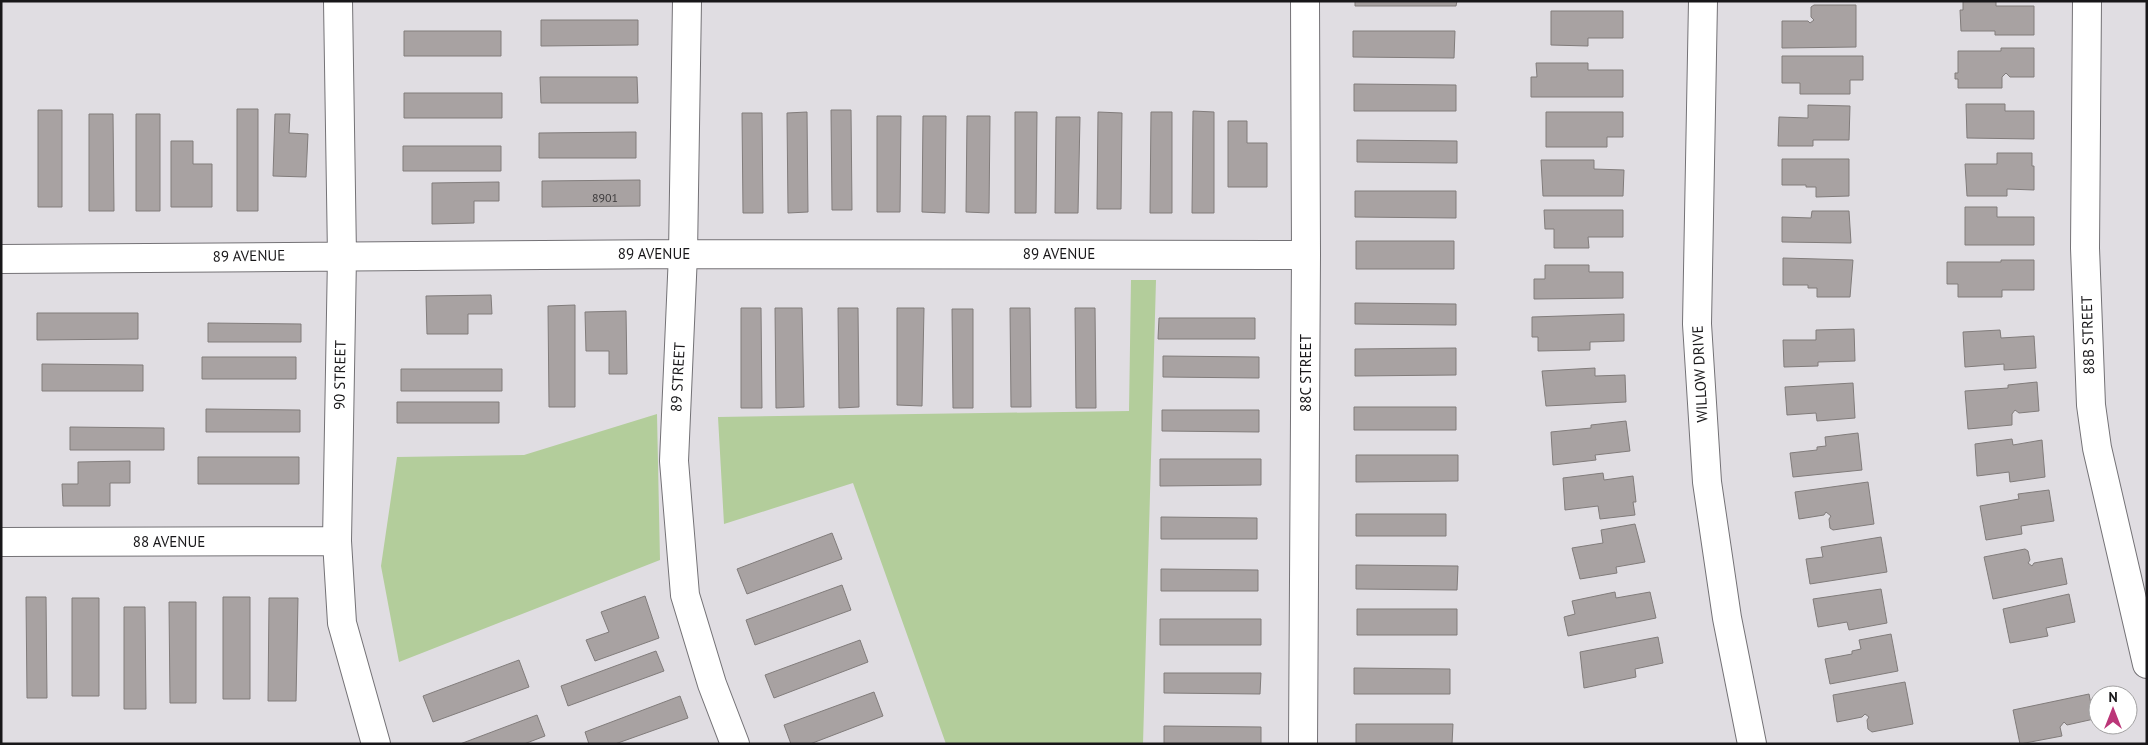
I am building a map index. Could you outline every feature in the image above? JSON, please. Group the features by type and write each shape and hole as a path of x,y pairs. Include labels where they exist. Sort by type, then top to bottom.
{"street":[{"name":"90 STREET","path":"338,1 342,256 337,541 342,623 376,744"},
{"name":"89 STREET","path":"687,1 683,254 674,461 685,595 712,684 735,744"},
{"name":"88C STREET","path":"1303,744 1306,255 1305,1"},
{"name":"WILLOW DRIVE","path":"1703,1 1697,324 1707,482 1728,618 1752,744"},
{"name":"88B STREET","path":"2087,1 2085,248 2091,405 2098,448 2144,636 2147,664"},
{"name":"89 AVENUE","path":"1,259 683,254 1306,255"},
{"name":"88 AVENUE","path":"1,542 337,541"}],"green space":[{"path":"1131,280 1156,280 1143,744 946,744 853,483 724,524 718,417 1129,411"},
{"path":"657,414 660,560 399,662 381,566 397,457 524,455"}],"building":[{"path":"1355,1 1457,1 1456,6 1355,6"},
{"path":"1963,1 1996,1 1996,6 2034,6 2034,35 1995,35 1995,31 1961,31 1960,10 1963,10"},
{"path":"1814,5 1856,5 1856,47 1782,48 1782,21 1808,21 1810,23 1814,20 1811,17 1811,7"},
{"path":"1551,11 1623,11 1623,38 1588,38 1588,46 1551,45"},
{"path":"541,20 638,20 638,45 541,46"},
{"path":"404,31 501,31 501,56 404,56"},
{"path":"1353,31 1455,31 1454,58 1353,57"},
{"path":"2001,48 2034,48 2034,77 2010,77 2006,73 2002,77 2002,88 1958,88 1958,79 1955,79 1955,73 1958,73 1958,51 2001,51"},
{"path":"1782,56 1863,56 1863,80 1850,80 1850,94 1800,94 1800,83 1782,83"},
{"path":"1536,63 1588,63 1588,70 1623,70 1623,97 1531,97 1531,77 1537,77"},
{"path":"540,77 637,77 638,103 541,103"},
{"path":"1354,84 1456,85 1456,111 1354,111"},
{"path":"404,93 502,93 502,118 404,118"},
{"path":"1966,104 2005,104 2005,111 2034,111 2034,139 1967,138"},
{"path":"1808,105 1850,106 1849,140 1813,140 1813,146 1778,146 1779,117 1808,118"},
{"path":"237,109 258,109 258,211 237,211"},
{"path":"38,110 62,110 62,207 38,207"},
{"path":"831,110 851,110 852,210 832,210"},
{"path":"1193,111 1214,112 1214,213 1192,213"},
{"path":"807,112 808,212 788,213 787,113"},
{"path":"1015,112 1037,112 1036,213 1015,213"},
{"path":"1098,112 1122,113 1121,209 1097,209"},
{"path":"1151,112 1172,112 1172,213 1150,213"},
{"path":"1546,112 1623,112 1623,137 1607,137 1607,147 1546,147"},
{"path":"742,113 762,113 763,213 743,213"},
{"path":"89,114 113,114 114,211 89,211"},
{"path":"136,114 160,114 160,211 136,211"},
{"path":"275,114 290,114 289,133 308,134 306,177 273,176"},
{"path":"877,116 901,116 900,212 877,212"},
{"path":"923,116 946,116 945,213 922,212"},
{"path":"967,116 990,116 989,213 966,212"},
{"path":"1056,117 1080,117 1078,213 1055,213"},
{"path":"1228,121 1247,121 1247,143 1267,143 1267,187 1228,187"},
{"path":"636,132 636,158 539,158 539,133"},
{"path":"1357,140 1457,141 1457,163 1357,162"},
{"path":"171,141 193,141 193,164 212,164 212,207 171,207"},
{"path":"403,146 501,146 501,171 403,171"},
{"path":"1997,153 2032,153 2034,190 2007,189 2007,196 1967,196 1965,164 1997,164"},
{"path":"1782,159 1849,159 1849,196 1816,197 1816,187 1782,185"},
{"path":"1541,160 1594,160 1594,169 1624,170 1623,196 1543,196"},
{"path":"640,180 640,206 542,207 542,181"},
{"path":"499,182 499,201 474,201 474,223 432,224 432,183"},
{"path":"1355,191 1456,191 1456,218 1355,217"},
{"path":"1965,207 1997,207 1997,217 2034,217 2034,245 1965,245"},
{"path":"1544,210 1623,210 1623,237 1588,237 1589,248 1554,248 1554,229 1545,229"},
{"path":"1812,211 1849,211 1851,243 1782,242 1782,217 1811,218"},
{"path":"1356,241 1454,241 1454,269 1356,269"},
{"path":"1783,258 1853,260 1850,297 1817,297 1817,288 1808,288 1808,285 1783,285"},
{"path":"2001,260 2034,260 2034,290 2002,290 2002,297 1958,297 1958,284 1947,284 1947,262 2001,262"},
{"path":"1545,265 1589,265 1589,272 1623,272 1623,298 1534,299 1534,279 1545,279"},
{"path":"491,295 492,314 468,314 468,334 427,334 426,296"},
{"path":"1355,303 1456,304 1456,325 1355,324"},
{"path":"575,305 575,407 549,407 548,306"},
{"path":"741,308 761,308 762,408 741,408"},
{"path":"775,308 802,308 804,407 776,408"},
{"path":"838,308 858,308 859,407 839,408"},
{"path":"897,308 924,308 922,406 897,405"},
{"path":"1010,308 1030,308 1031,407 1011,407"},
{"path":"1075,308 1095,308 1096,408 1076,408"},
{"path":"952,309 973,309 973,408 953,408"},
{"path":"626,311 627,374 609,374 609,351 586,351 585,312"},
{"path":"37,313 138,313 138,339 37,340"},
{"path":"1624,314 1624,341 1590,342 1590,350 1538,351 1538,337 1532,337 1532,317"},
{"path":"1159,318 1255,318 1255,339 1158,339"},
{"path":"208,323 301,324 301,342 208,342"},
{"path":"1854,329 1855,361 1818,362 1818,366 1784,367 1783,340 1816,340 1816,330"},
{"path":"2000,330 2001,338 2034,336 2036,368 2004,370 2004,364 1965,367 1963,332"},
{"path":"1456,348 1456,375 1355,376 1355,349"},
{"path":"1163,356 1259,357 1259,378 1163,377"},
{"path":"202,357 296,357 296,379 202,379"},
{"path":"42,364 143,365 143,391 42,391"},
{"path":"1595,368 1595,376 1625,375 1626,402 1546,406 1542,371"},
{"path":"401,369 502,369 502,391 401,391"},
{"path":"2037,382 2039,411 2019,413 2015,410 2012,414 2012,425 1968,429 1965,391 2008,388 2008,385"},
{"path":"1853,383 1855,418 1817,421 1816,413 1787,415 1785,387"},
{"path":"397,402 499,402 499,423 397,423"},
{"path":"1354,407 1456,407 1456,430 1354,430"},
{"path":"206,409 300,410 300,432 206,432"},
{"path":"1162,410 1259,410 1259,432 1162,431"},
{"path":"1626,421 1630,451 1595,455 1596,460 1553,465 1551,432 1591,428 1591,425"},
{"path":"70,427 164,428 164,450 70,450"},
{"path":"1858,433 1862,470 1793,477 1790,453 1817,450 1817,447 1826,446 1825,437"},
{"path":"2012,439 2013,445 2042,440 2045,477 2010,482 2009,472 1977,476 1975,444"},
{"path":"1356,455 1458,455 1458,481 1356,482"},
{"path":"198,457 299,457 299,484 198,484"},
{"path":"1160,459 1261,459 1261,485 1160,486"},
{"path":"130,461 130,483 110,483 110,506 63,506 62,484 78,484 78,462"},
{"path":"1603,473 1604,480 1633,476 1636,502 1633,502 1635,515 1600,519 1598,506 1565,510 1563,478"},
{"path":"1868,482 1874,524 1833,530 1830,528 1829,519 1831,516 1826,512 1824,515 1799,519 1795,492"},
{"path":"2049,490 2054,521 2021,526 2022,534 1986,540 1980,506 2019,499 2018,494"},
{"path":"1356,514 1446,514 1446,536 1356,536"},
{"path":"1161,517 1257,518 1257,539 1161,539"},
{"path":"1635,524 1645,562 1616,567 1617,573 1580,579 1572,548 1603,543 1601,530"},
{"path":"832,533 842,559 747,594 737,569"},
{"path":"1881,537 1887,572 1810,584 1806,559 1823,557 1821,547"},
{"path":"2025,549 2028,551 2030,560 2028,563 2032,566 2034,563 2062,558 2067,584 1993,599 1984,557"},
{"path":"1356,565 1458,566 1457,590 1356,589"},
{"path":"1161,569 1258,570 1258,591 1161,591"},
{"path":"842,585 851,610 755,645 746,620"},
{"path":"1881,589 1887,623 1849,630 1847,622 1818,627 1813,599"},
{"path":"1615,592 1616,598 1650,592 1656,618 1568,636 1564,617 1575,614 1572,601"},
{"path":"2069,594 2075,622 2046,628 2048,636 2010,643 2003,609"},
{"path":"645,596 659,638 595,661 586,640 609,632 601,612"},
{"path":"26,597 46,597 47,698 27,698"},
{"path":"223,597 250,597 250,699 223,699"},
{"path":"72,598 99,598 99,696 72,696"},
{"path":"269,598 298,598 296,701 268,701"},
{"path":"169,602 196,602 196,703 170,703"},
{"path":"124,607 145,607 146,709 124,709"},
{"path":"1357,609 1457,609 1457,635 1357,635"},
{"path":"1160,619 1261,619 1261,645 1160,645"},
{"path":"1891,634 1898,671 1830,684 1825,659 1852,654 1852,651 1861,649 1859,640"},
{"path":"1658,637 1663,663 1635,669 1636,677 1584,688 1580,652"},
{"path":"860,640 868,662 774,698 765,675"},
{"path":"656,651 664,671 568,706 561,686"},
{"path":"519,660 529,687 433,722 423,696"},
{"path":"1354,668 1450,669 1450,694 1354,694"},
{"path":"1164,673 1261,673 1260,694 1164,693"},
{"path":"1905,682 1913,724 1872,732 1868,729 1867,720 1869,717 1865,714 1862,717 1837,722 1833,695"},
{"path":"874,692 883,716 810,744 791,744 784,725"},
{"path":"2088,694 2088,720 2067,725 2064,722 2060,727 2062,736 2020,744 2013,710"},
{"path":"680,696 688,718 615,744 589,744 585,732"},
{"path":"537,715 545,736 524,744 460,744"},
{"path":"1356,724 1453,724 1452,744 1356,744"},
{"path":"1164,726 1261,727 1261,744 1164,744"}]}
